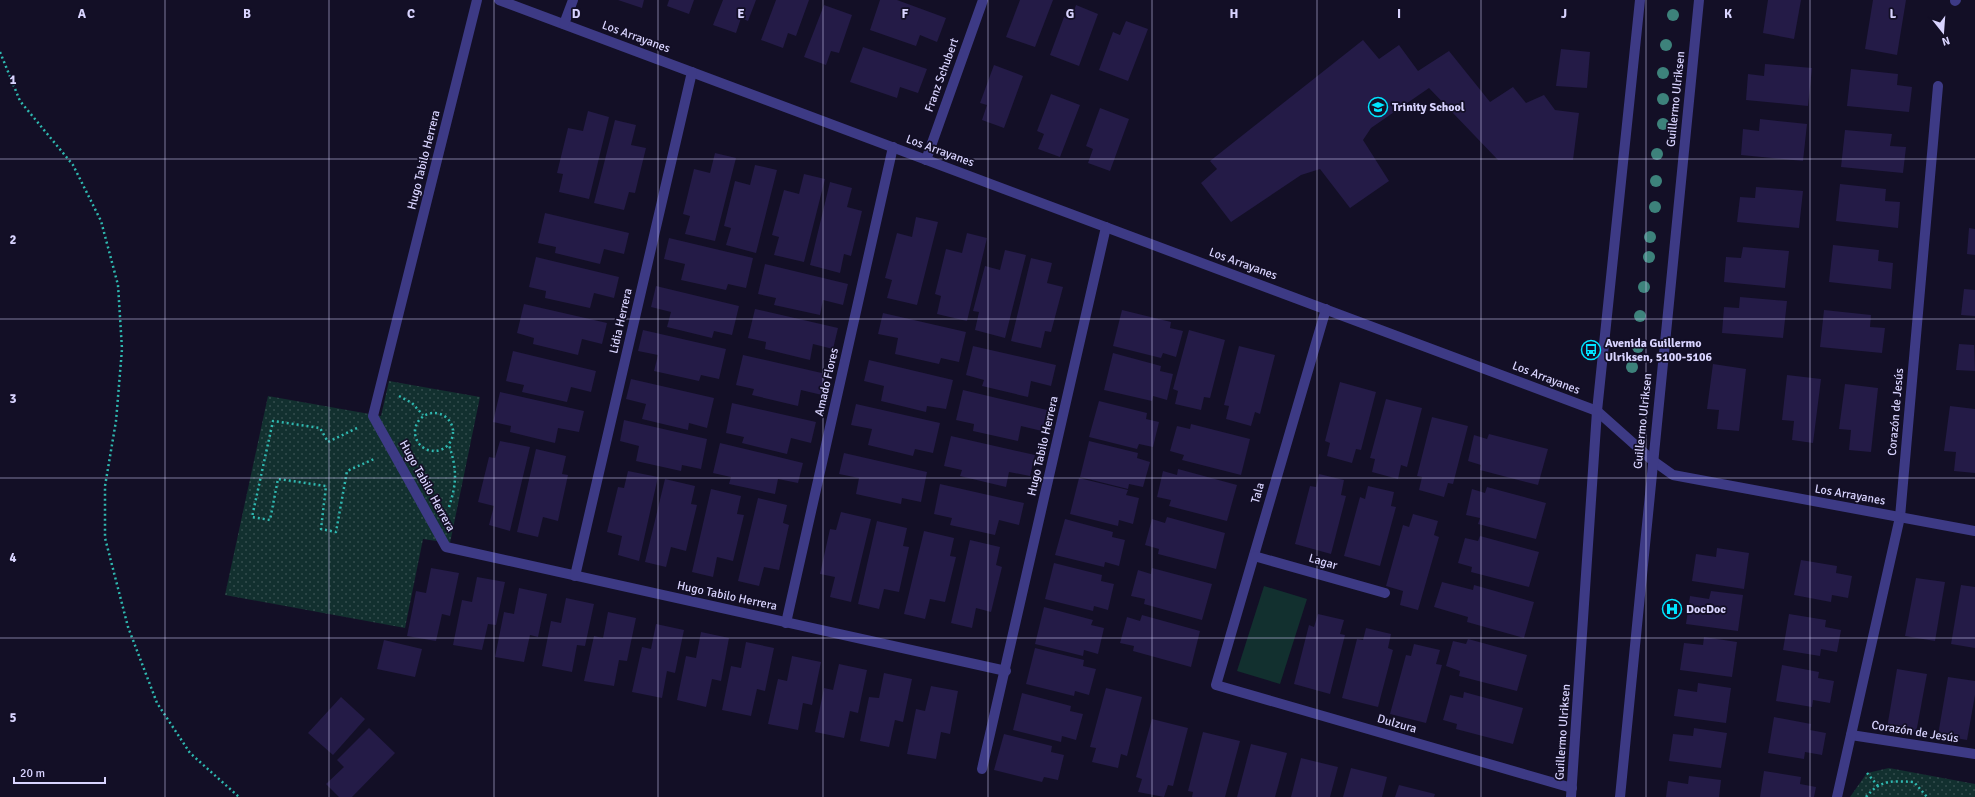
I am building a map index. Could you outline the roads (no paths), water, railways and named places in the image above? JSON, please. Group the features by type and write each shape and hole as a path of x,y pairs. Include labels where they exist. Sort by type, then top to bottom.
{"street":[{"name":"Hugo Tabilo Herrera","path":"477,0 373,416 446,547 1006,671"},
{"name":"Los Arrayanes","path":"499,0 1326,309 1597,412 1652,460 1673,475 1692,480 1975,531"},
{"path":"564,24 573,0"},
{"name":"Franz Schubert","path":"926,160 983,0"},
{"name":"Guillermo Ulriksen","path":"1572,793 1597,412 1640,0"},
{"name":"Guillermo Ulriksen","path":"1620,797 1652,460 1699,0"},
{"name":"Lidia Herrera","path":"575,576 692,72"},
{"name":"Corazón de Jesús","path":"1837,797 1900,517 1938,86"},
{"name":"Amado Flores","path":"786,623 893,147"},
{"name":"Hugo Tabilo Herrera","path":"982,769 1006,671 1106,227"},
{"name":"Tala","path":"1216,685 1326,309"},
{"name":"Lagar","path":"1254,556 1385,593"},
{"name":"Dulzura","path":"1216,685 1572,793"},
{"name":"Corazón de Jesús","path":"1851,735 1975,754"}],"place":[{"name":"Trinity School","path":"1378,107"},
{"name":"Avenida Guillermo Ulriksen, 5100-5106","path":"1591,350"},
{"name":"DocDoc","path":"1672,609"}]}
